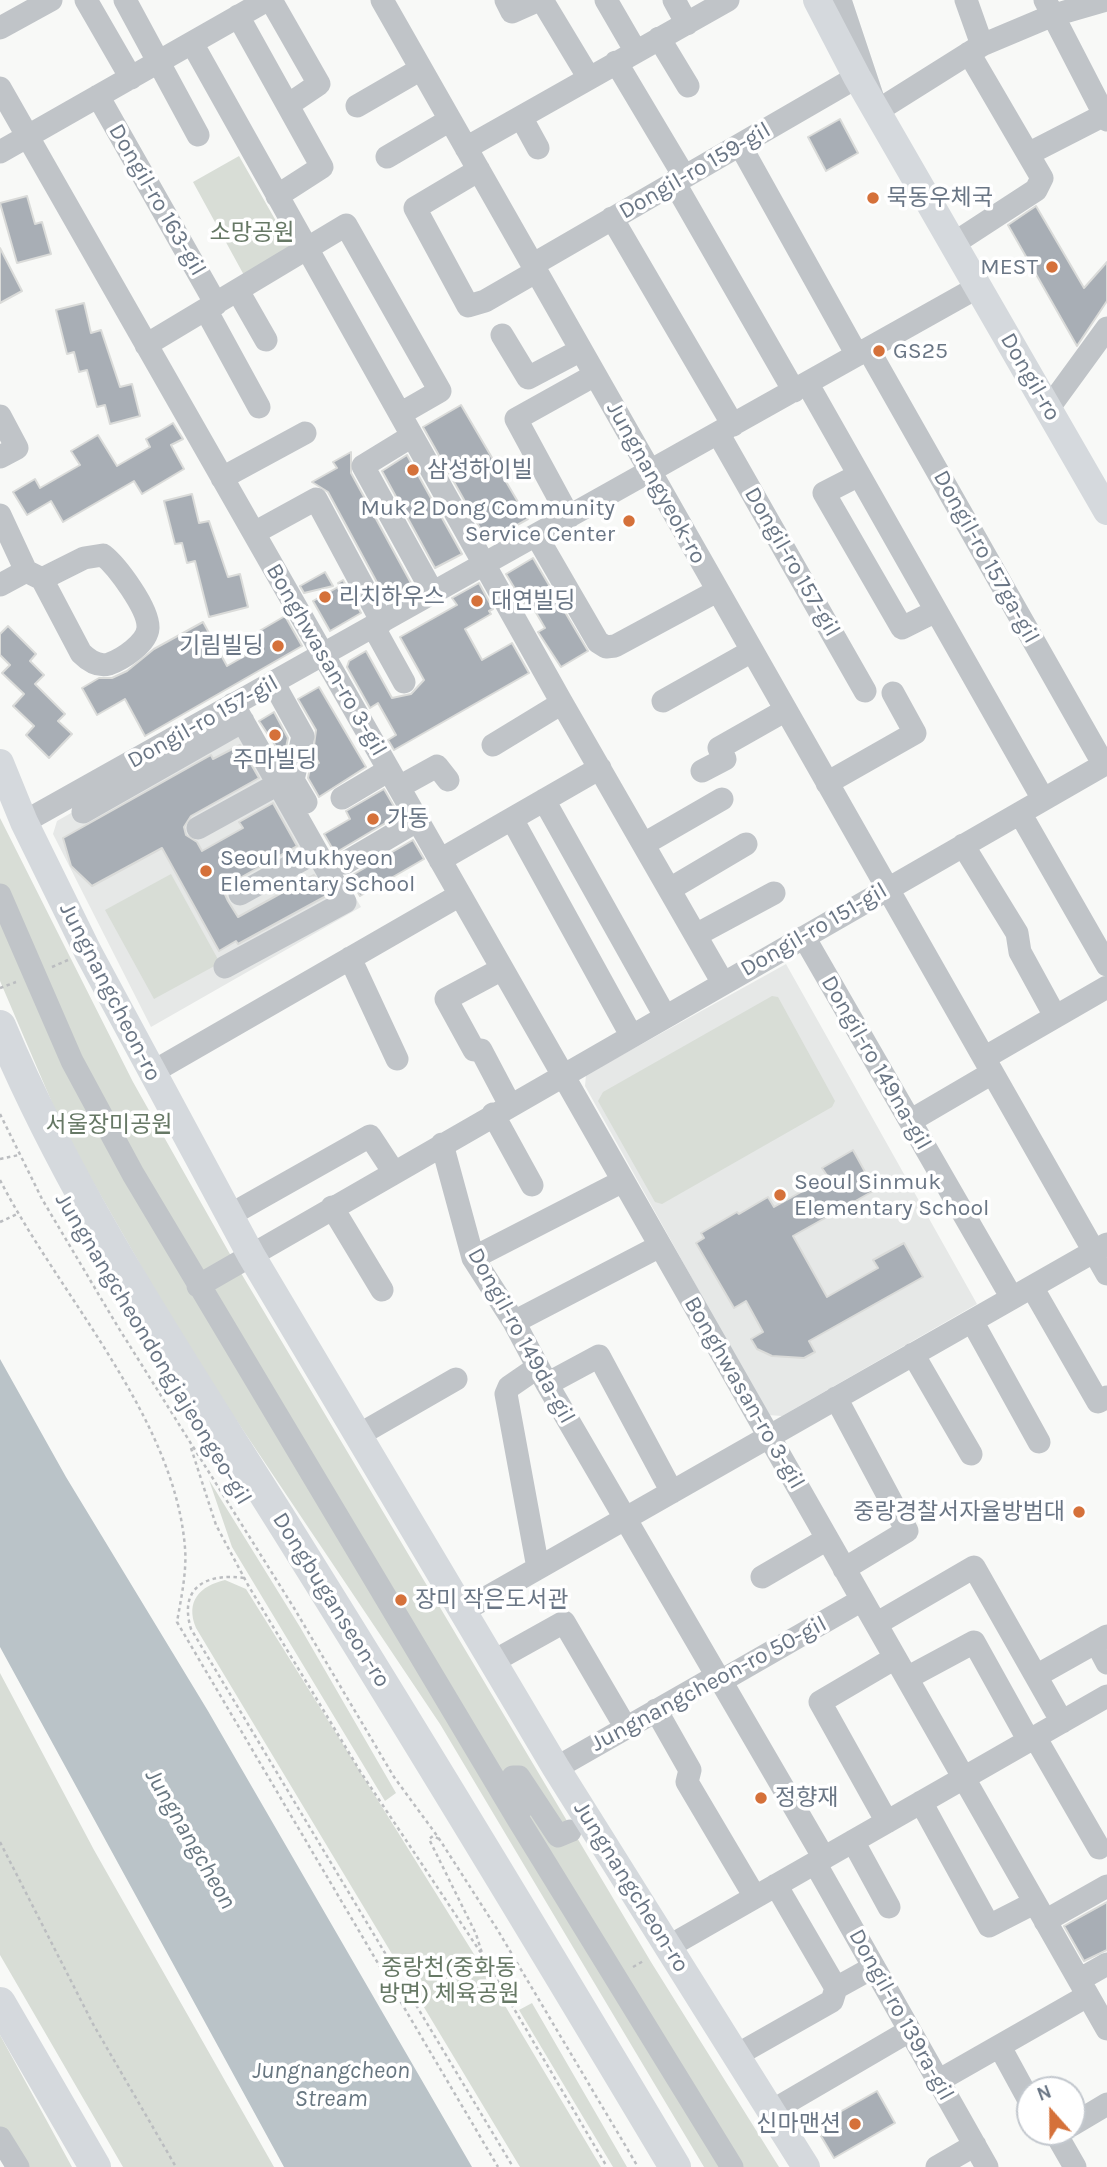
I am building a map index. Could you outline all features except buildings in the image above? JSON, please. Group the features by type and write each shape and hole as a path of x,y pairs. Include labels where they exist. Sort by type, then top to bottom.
{"highway":[{"name":"Dongbuganseon-ro","path":"0,1026 35,1108 122,1261 424,1748 675,2167"},
{"path":"0,2003 94,2167"}],"main road":[{"name":"Dongil-ro","path":"817,0 857,78 1107,511"},
{"name":"Jungnangcheon-ro","path":"0,763 24,822 151,1073 251,1255 556,1768 806,2167"}],"street":[{"path":"0,28 51,0"},
{"path":"86,0 131,78"},
{"path":"125,0 198,135"},
{"name":"Dongil-ro 163-gil","path":"0,152 269,0 319,84 288,105"},
{"name":"Jungnangyeok-ro","path":"382,0 988,1066 1101,1248 1107,1274"},
{"path":"506,0 512,12 540,0 589,78"},
{"path":"606,0 625,56 679,179 800,387 859,475 1043,799"},
{"path":"674,0 687,24"},
{"path":"466,148 728,0"},
{"path":"840,0 877,111 1048,8 1106,0"},
{"path":"953,244 1036,190 1042,178 976,49 966,0"},
{"path":"1028,154 1105,117 1048,8"},
{"path":"238,16 322,167 277,196"},
{"path":"659,38 688,86"},
{"path":"192,43 486,563 562,703 723,983"},
{"path":"357,106 421,69"},
{"name":"Dongil-ro 159-gil","path":"535,268 612,218 857,78"},
{"name":"Bonghwasan-ro 3-gil","path":"1,94 1107,2029"},
{"name":"Dongil-ro 163-gil","path":"98,96 211,307"},
{"path":"520,117 538,148"},
{"path":"387,157 450,120"},
{"path":"740,145 863,352"},
{"path":"479,170 415,208 468,306 485,301 535,268"},
{"name":"Dongil-ro 157-gil","path":"612,218 865,691"},
{"path":"146,345 346,225 440,391 400,414"},
{"name":"Dongil-ro 157-gil","path":"24,822 238,713 273,682 978,287"},
{"path":"238,291 266,340"},
{"path":"211,307 259,407"},
{"path":"1048,409 1107,328"},
{"path":"502,335 528,378 581,350"},
{"name":"Dongil-ro 157ga-gil","path":"863,352 1105,764"},
{"name":"Jungnangyeok-ro","path":"569,516 516,419 595,375"},
{"path":"0,416 17,447 0,457"},
{"path":"222,478 305,433"},
{"path":"412,436 363,466 433,593"},
{"path":"859,475 824,493 902,628 936,611"},
{"path":"254,533 316,499 404,682"},
{"path":"0,515 34,575 81,653 91,662 108,664 141,643 148,628 144,614 118,567 103,555 83,558 34,575 0,585"},
{"name":"Jungnangyeok-ro","path":"536,535 598,642 606,648 615,646 717,591"},
{"path":"663,701 751,651"},
{"path":"273,682 303,736 293,780 312,812"},
{"path":"827,783 915,733 893,693"},
{"path":"493,745 562,703"},
{"path":"702,771 724,759 719,748 786,710"},
{"path":"83,811 238,713 345,902 225,967"},
{"name":"Dongil-ro 151-gil","path":"198,1286 393,1171 1105,764"},
{"path":"342,798 437,766 448,780"},
{"path":"440,860 600,768"},
{"path":"198,828 278,784"},
{"path":"644,844 722,799"},
{"path":"544,800 665,1016"},
{"path":"1020,813 1107,965"},
{"path":"512,819 631,1035"},
{"path":"345,863 418,821"},
{"path":"670,889 746,844"},
{"path":"963,845 1017,933 1020,952 1055,1016"},
{"path":"240,894 317,852"},
{"path":"696,935 774,892"},
{"path":"0,895 83,1083 198,1286 539,1853 732,2167"},
{"path":"151,1073 460,895"},
{"name":"Dongil-ro 149na-gil","path":"804,937 910,1121 1022,1292 1098,1402 1107,1397"},
{"path":"350,958 397,1059"},
{"path":"502,969 446,999 474,1050 481,1050 532,1185"},
{"path":"910,1121 1055,1016 1107,987"},
{"path":"230,1215 370,1136 393,1171"},
{"name":"Dongil-ro 149da-gil","path":"442,1144 473,1258 514,1322 542,1375 719,1679"},
{"path":"473,1258 623,1181"},
{"path":"332,1207 382,1290"},
{"path":"514,1322 660,1246"},
{"path":"463,1611 1101,1248"},
{"path":"972,1321 1039,1442"},
{"path":"913,1354 971,1454"},
{"path":"538,1568 506,1394 509,1387 599,1356 672,1492"},
{"path":"357,1436 456,1379"},
{"path":"836,1398 907,1531 844,1569"},
{"path":"762,1577 827,1539"},
{"path":"876,1624 975,1567 1062,1722"},
{"name":"Jungnangcheon-ro 50-gil","path":"556,1768 656,1710 719,1679 862,1600"},
{"path":"494,1661 564,1622 626,1728"},
{"path":"1036,1676 1102,1639 1107,1663"},
{"path":"887,1822 820,1702 901,1668 974,1642 1098,1849"},
{"name":"Dongil-ro 139ra-gil","path":"719,1679 820,1860 909,2031 987,2167"},
{"path":"668,1947 1062,1722 1105,1703"},
{"path":"656,1710 690,1770 687,1782 755,1897"},
{"path":"539,1853 542,1845 513,1777 519,1777 558,1836 570,1831"},
{"path":"921,1802 989,1926 1040,1912 1107,1886"},
{"path":"853,1841 889,1907"},
{"path":"776,1885 836,1988"},
{"path":"938,2081 1000,2047 1083,1988 1107,1964"},
{"path":"735,2056 832,2001 836,1988 874,1967"},
{"path":"772,2111 909,2031"},
{"path":"1000,2047 1016,2076"},
{"path":"1086,2116 1107,2105"},
{"path":"0,2138 18,2167"},
{"path":"937,2167 975,2145"},
{"path":"1065,2146 1075,2167"}],"path":[{"name":"Jungnangcheondongjajeongeo-gil","path":"0,1114 62,1235 394,1777 433,1829 497,1929 638,2167"},
{"path":"0,1159 19,1155"},
{"path":"0,1181 17,1214 142,1409 160,1451 179,1513 186,1550 177,1622 498,2167"},
{"path":"0,1222 17,1214"},
{"path":"190,1444 216,1525 244,1578 360,1771 483,1956 607,2167"},
{"path":"244,1578 216,1576 200,1584 188,1602 187,1615 191,1629 513,2167"},
{"path":"474,1894 439,1839 433,1836 429,1839 476,1934 483,1956"},
{"path":"0,1842 93,2024 176,2167"}],"shaded area":[{"name":"Seoul Mukhyeon Elementary School","path":"247,713 361,907 151,1027 53,834 57,821"},
{"name":"Seoul Sinmuk Elementary School","path":"786,964 977,1304 782,1416 768,1415 585,1086 586,1075"}],"green space":[{"name":"소망공원","path":"239,156 293,251 245,277 193,182"},
{"name":"서울장미공원","path":"0,818 133,1082 235,1263 651,1962 779,2167 704,2167 440,1724 188,1348 65,1133 0,981"},
{"path":"171,874 220,963 154,999 105,910"},
{"path":"772,996 778,997 835,1101 832,1107 662,1204 655,1202 598,1101 603,1092"},
{"path":"209,1480 300,1627 396,1793 385,1801 232,1547"},
{"name":"중랑천(중화동 방면) 체육공원","path":"225,1580 246,1589 482,1967 601,2167 520,2167 196,1628 192,1610 197,1596 208,1586"},
{"path":"0,1673 94,1850 274,2167 123,2167 0,1955"},
{"path":"532,2003 627,2167 613,2167 519,2010"},
{"path":"0,2035 72,2167 18,2167 0,2137"}],"water":[{"name":"Jungnangcheon Stream","path":"0,1359 66,1477 208,1711 472,2167 284,2167 0,1647"}],"place":[{"name":"묵동우체국","path":"873,198"},
{"name":"MEST","path":"1052,267"},
{"name":"GS25","path":"879,351"},
{"name":"삼성하이빌","path":"413,470"},
{"name":"Muk 2 Dong Community Service Center","path":"629,521"},
{"name":"리치하우스","path":"325,597"},
{"name":"대연빌딩","path":"477,601"},
{"name":"기림빌딩","path":"278,646"},
{"name":"주마빌딩","path":"275,735"},
{"name":"가동","path":"373,819"},
{"name":"Seoul Mukhyeon Elementary School","path":"206,871"},
{"name":"Seoul Sinmuk Elementary School","path":"780,1195"},
{"name":"중랑경찰서자율방범대","path":"1079,1512"},
{"name":"장미 작은도서관","path":"401,1600"},
{"name":"정향재","path":"761,1798"},
{"name":"신마맨션","path":"855,2124"}],"water label":[{"name":"Jungnangcheon","path":"190,1839"}]}
